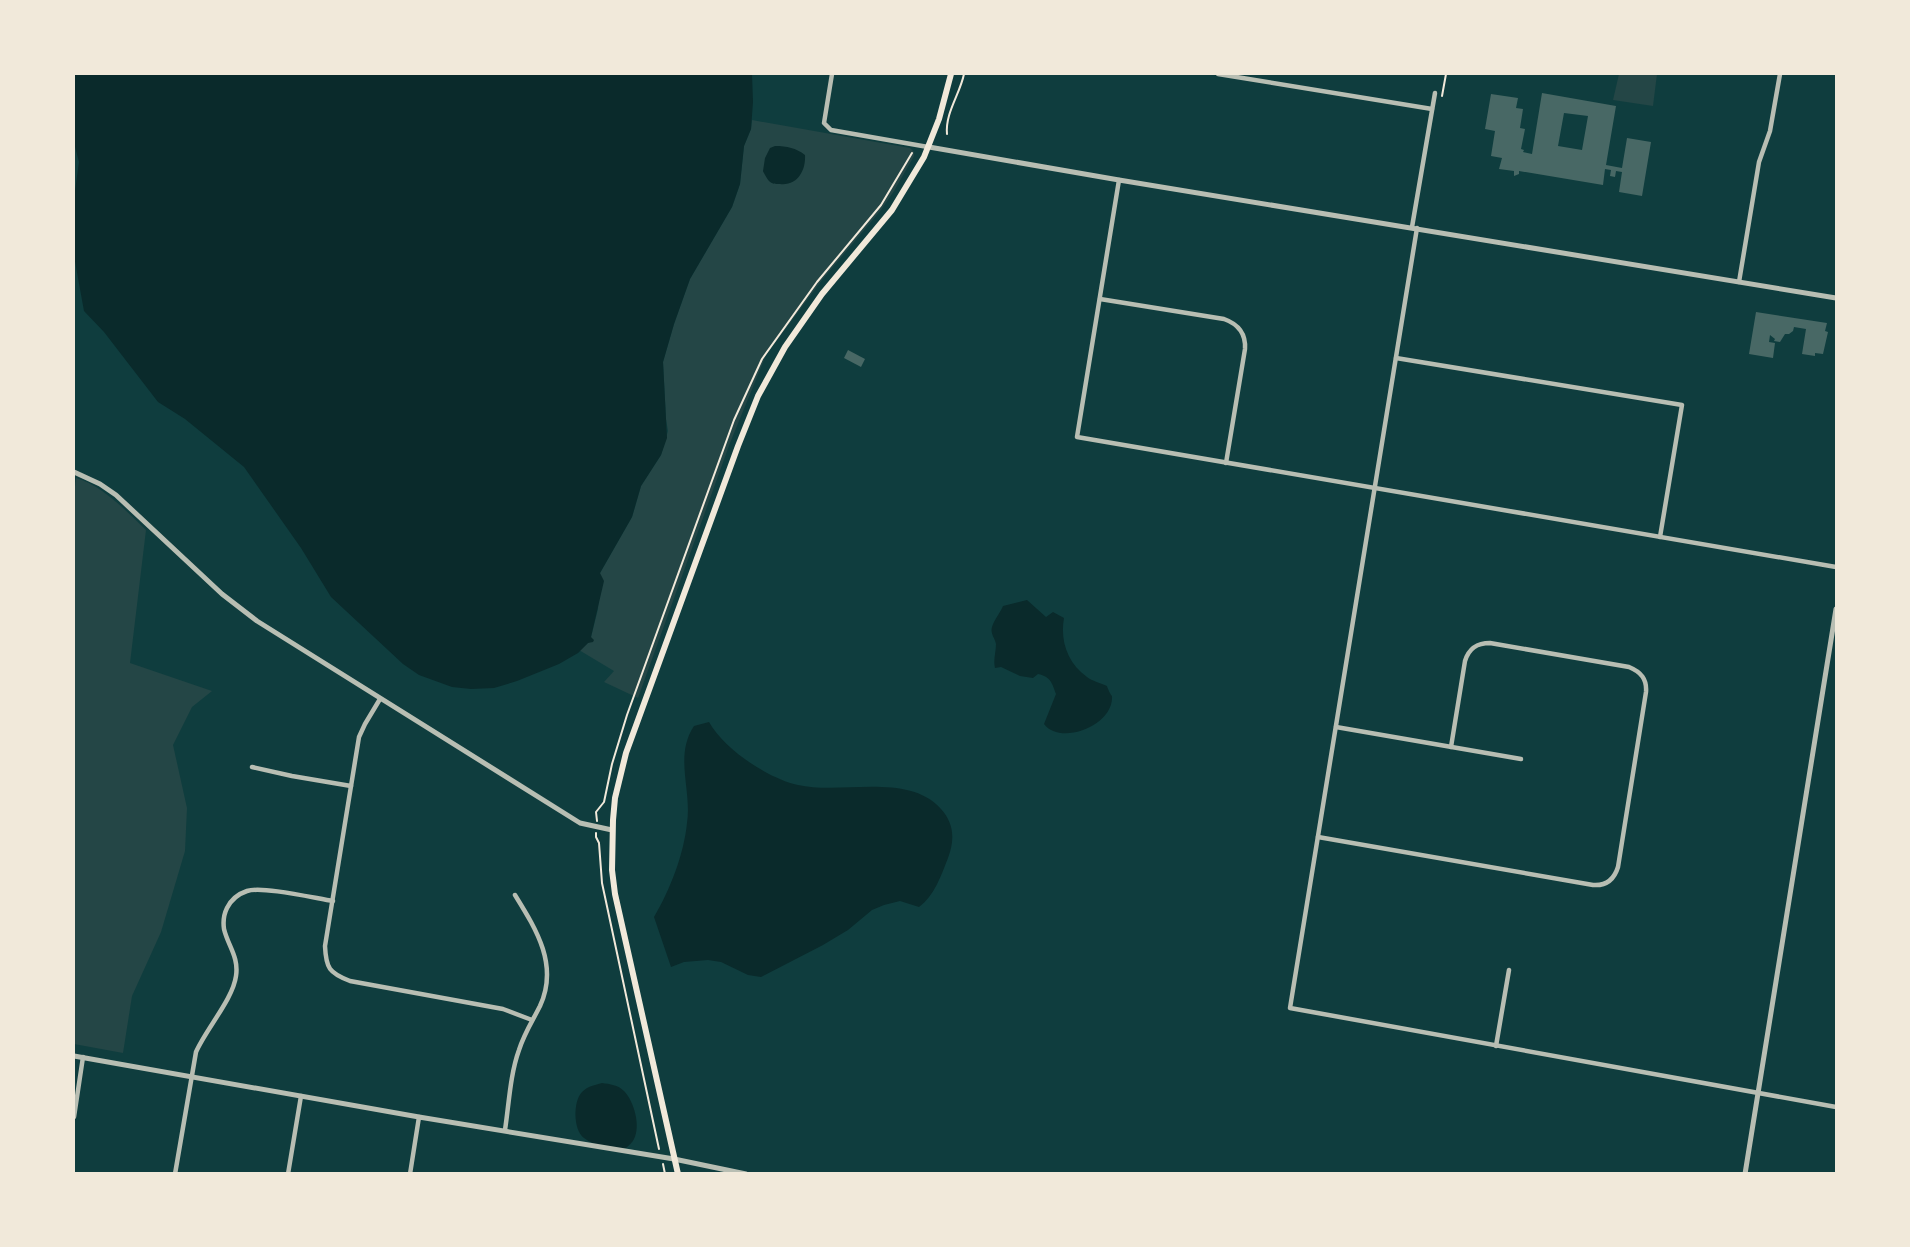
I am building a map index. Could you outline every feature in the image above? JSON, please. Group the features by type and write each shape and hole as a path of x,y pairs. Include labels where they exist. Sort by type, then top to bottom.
{"main road":[{"path":"678,1174 619,917 612,870 615,798 626,753 758,396 802,321 892,210 929,147 951,74"}],"street":[{"path":"832,74 824,123 831,130 1836,298"},
{"path":"1218,74 1433,106"},
{"path":"1739,282 1759,162 1770,131 1780,74"},
{"path":"1435,93 1396,358 1290,1009 1836,1107"},
{"path":"1119,180 1077,437 1836,568"},
{"path":"1100,299 1224,319 1241,330 1245,349 1226,463"},
{"path":"1396,358 1682,405 1660,537"},
{"path":"74,472 116,495 241,609 580,823 612,830"},
{"path":"1745,1174 1836,609"},
{"path":"1318,837 1592,886 1600,886 1612,879 1618,867 1647,690 1640,674 1629,667 1481,643 1471,649 1465,661 1451,747"},
{"path":"380,699 359,737 325,946 327,965 331,973 349,981 503,1009 532,1020"},
{"path":"1336,727 1521,759"},
{"path":"252,767 351,786"},
{"path":"175,1174 196,1052 235,983 237,965 223,922 232,900 246,891 254,890 332,901"},
{"path":"505,1130 515,1061 547,988 548,963 540,938 515,895"},
{"path":"1496,1046 1509,970"},
{"path":"74,1056 661,1156 746,1174"},
{"path":"74,1117 83,1058"},
{"path":"288,1174 301,1096"},
{"path":"410,1174 419,1116"}],"path":[{"path":"947,134 946,127 964,74"},
{"path":"1433,106 1441,97 1446,74"},
{"path":"596,837 600,843 602,883 665,1174"}],"shaded area":[{"path":"74,74 752,74 751,129 744,146 740,184 732,207 690,279 674,324 663,362 667,438 661,455 641,486 632,517 600,573 604,581 591,637 593,642 559,664 517,681 494,688 452,687 419,675 403,664 331,597 301,548 244,467 185,419 158,402 104,332 84,311 74,256 74,198 79,162 74,143"},
{"path":"1619,74 1657,74 1653,106 1613,100"},
{"path":"752,120 910,148 914,156 881,210 822,280 766,355 730,443 638,698 604,682 614,671 579,650 591,637 598,609 600,573 632,517 641,486 661,455 668,431 663,362 690,279 732,207 740,184 744,146"},
{"path":"770,148 791,148 805,155 802,172 791,183 772,183 763,172 765,158"},
{"path":"76,478 104,493 146,530 130,663 212,691 192,707 173,745 187,808 185,851 161,932 132,996 123,1053 74,1044"},
{"path":"1027,600 1046,617 1053,612 1064,618 1064,643 1074,665 1091,680 1107,686 1112,696 1110,707 1104,716 1085,730 1062,733 1044,724 1056,694 1046,677 1038,674 1033,678 1020,676 1001,667 995,668 996,644 992,634 994,622 1003,606"},
{"path":"709,722 736,752 760,769 786,781 815,787 873,787 911,791 927,798 941,809 951,826 952,838 945,865 929,897 919,907 900,901 872,910 848,930 761,977 708,960 684,962 671,967 654,917 675,872 683,847 688,811 684,761 688,737 694,726"},
{"path":"602,1083 622,1089 633,1107 637,1121 636,1134 626,1148 593,1143 584,1138 578,1129 576,1115 579,1096 587,1088"}],"building":[{"path":"1542,93 1616,106 1606,165 1622,168 1627,138 1651,142 1642,196 1619,192 1622,172 1616,171 1615,177 1610,176 1611,170 1605,169 1603,185 1519,171 1519,174 1514,176 1514,171 1499,169 1502,158 1491,156 1495,131 1485,129 1491,94 1518,98 1516,108 1523,109 1520,128 1525,129 1521,149 1532,154","holes":["1564,113 1588,116 1582,150 1558,146"]},
{"path":"1756,312 1827,323 1825,331 1828,332 1823,354 1802,354 1806,329 1794,327 1780,342 1774,341 1770,335 1769,342 1775,343 1773,358 1749,354"},
{"path":"848,350 865,359 861,367 844,358"}]}
